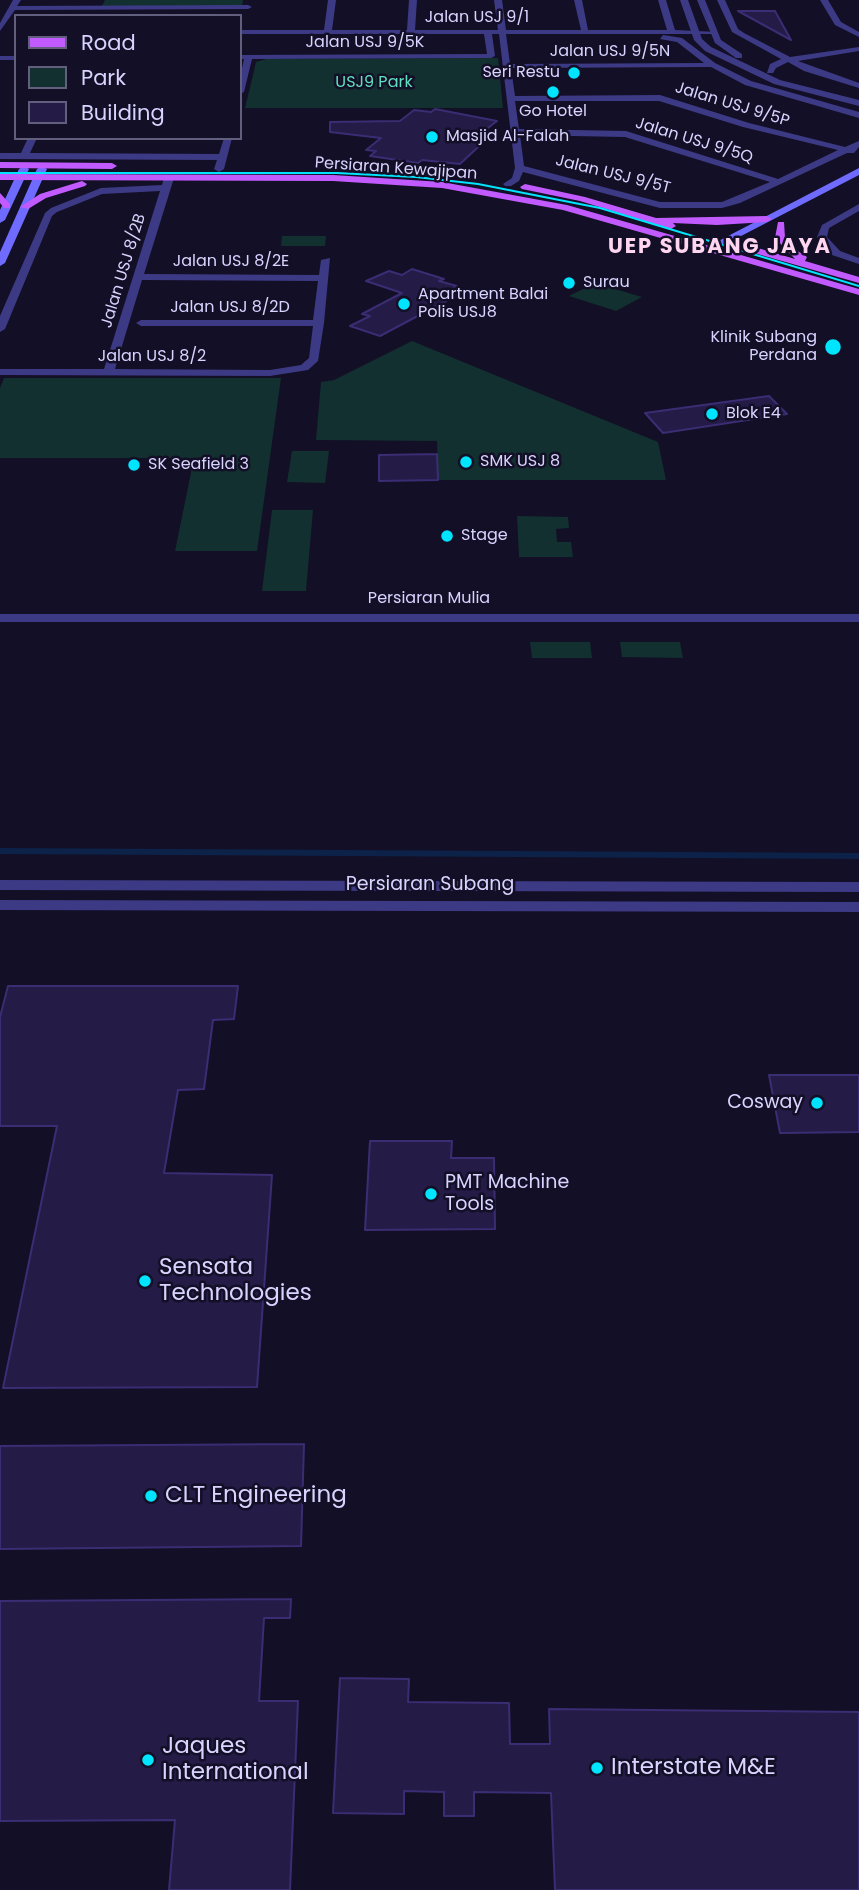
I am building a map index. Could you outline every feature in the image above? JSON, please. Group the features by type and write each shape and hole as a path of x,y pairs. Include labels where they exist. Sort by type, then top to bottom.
{"main road":[{"name":"Persiaran Kewajipan","path":"0,167 374,170 465,177"},
{"name":"Persiaran Kewajipan","path":"0,167 22,173"},
{"name":"Persiaran Kewajipan","path":"0,177 22,173 197,169"},
{"path":"708,249 859,172"},
{"path":"0,220 22,173"},
{"name":"Persiaran Kewajipan","path":"40,173 167,183 333,178 452,186 564,207 859,292"},
{"path":"0,263 40,173"},
{"path":"25,207 32,200 56,191 117,177"},
{"name":"Persiaran Kewajipan","path":"497,182 582,199 697,233"},
{"path":"0,196 7,206"},
{"path":"722,253 803,213"},
{"path":"646,218 717,222 767,219"},
{"path":"781,224 780,238 785,244 820,268"},
{"path":"710,237 859,280"}],"street":[{"path":"328,32 332,0"},
{"path":"411,32 413,0"},
{"path":"498,0 520,168 516,178 508,184"},
{"path":"578,0 585,32"},
{"path":"662,0 672,32"},
{"path":"684,0 698,40 726,60 794,87 859,103"},
{"path":"701,0 718,41 729,50 770,71 859,97"},
{"path":"721,0 735,30 821,75 859,86"},
{"path":"824,0 838,23 859,35"},
{"path":"3,31 15,4 249,4 242,28"},
{"name":"Jalan USJ 9/1","path":"242,32 714,32"},
{"name":"Jalan USJ 9/5K","path":"244,57 491,56 488,32"},
{"path":"503,34 674,38 712,65 748,83 859,115"},
{"path":"770,71 778,63 859,49"},
{"path":"242,74 244,57"},
{"path":"712,65 726,60"},
{"path":"712,65 748,70"},
{"name":"Jalan USJ 9/5N","path":"507,66 712,65"},
{"name":"Jalan USJ 9/5P","path":"512,99 660,98 859,156"},
{"name":"Jalan USJ 9/5Q","path":"516,132 626,134 779,182"},
{"path":"24,156 32,140"},
{"path":"219,169 227,140"},
{"name":"Jalan USJ 9/5T","path":"520,168 667,206 728,204 859,144"},
{"path":"0,156 125,152 223,156"},
{"path":"0,329 48,215 54,210 102,191 167,183"},
{"name":"Jalan USJ 8/2B","path":"108,373 167,183"},
{"path":"859,208 825,227 822,237 836,253 859,261"},
{"path":"318,323 326,260"},
{"name":"Jalan USJ 8/2E","path":"138,277 324,278"},
{"name":"Jalan USJ 8/2D","path":"141,323 318,323"},
{"name":"Jalan USJ 8/2","path":"0,372 270,373 304,369 314,359 318,323"},
{"name":"Persiaran Mulia","path":"0,618 859,618"},
{"name":"Persiaran Subang","path":"0,886 859,887"},
{"name":"Persiaran Subang","path":"0,905 859,907"}],"green space":[{"path":"105,0 243,0 242,6 102,6"},
{"name":"USJ9 Park","path":"498,58 503,108 245,108 256,62 266,59"},
{"path":"282,236 326,236 325,246 281,246"},
{"path":"595,283 642,297 616,311 569,296"},
{"path":"412,341 658,442 666,480 438,480 437,441 316,440 321,382 334,380"},
{"path":"4,378 281,378 257,551 175,551 194,458 0,458 0,388"},
{"path":"292,451 329,451 325,483 287,482"},
{"path":"272,510 313,510 306,591 262,591"},
{"path":"517,516 568,517 569,528 556,529 557,542 571,542 573,557 519,557"},
{"path":"530,642 590,642 592,658 532,658"},
{"path":"620,642 680,642 683,658 622,657"}],"building":[{"path":"738,11 775,11 791,40"},
{"name":"Masjid Al-Falah","path":"435,109 497,121 484,131 494,132 460,164 422,160 418,163 370,156 376,151 366,150 381,138 330,132 330,122 400,121 414,110 431,112"},
{"name":"Apartment Balai Polis USJ8","path":"412,269 444,279 439,281 457,286 453,288 463,292 380,336 350,326 370,316 362,314 402,293 366,281 389,271 402,275"},
{"name":"Blok E4","path":"769,396 787,414 663,433 645,413"},
{"path":"437,454 438,480 379,481 379,455"},
{"name":"Sensata Technologies","path":"8,986 238,986 234,1019 213,1020 204,1089 178,1090 164,1173 272,1175 257,1387 3,1388 57,1126 0,1126 0,1017"},
{"name":"Cosway","path":"769,1075 859,1075 859,1132 780,1133"},
{"name":"PMT Machine Tools","path":"370,1141 452,1141 451,1158 494,1158 495,1229 365,1230"},
{"name":"CLT Engineering","path":"304,1444 301,1546 0,1549 0,1446"},
{"name":"Jaques International","path":"291,1599 290,1618 264,1618 259,1701 298,1701 290,1890 169,1890 175,1820 0,1821 0,1601"},
{"name":"Interstate M&E","path":"340,1678 409,1679 408,1702 509,1703 510,1744 550,1744 549,1709 859,1712 859,1890 555,1890 551,1793 474,1792 474,1816 444,1816 444,1792 404,1791 404,1814 333,1813"}],"waterway":[{"path":"0,851 859,856"}],"tram line":[{"path":"0,173 337,173 416,177 478,184 600,208 859,286"}],"place":[{"name":"Seri Restu","path":"574,73"},
{"name":"Go Hotel","path":"553,92"},
{"name":"Masjid Al-Falah","path":"432,137"},
{"name":"Surau","path":"569,283"},
{"name":"Apartment Balai Polis USJ8","path":"404,304"},
{"name":"Klinik Subang Perdana","path":"833,347"},
{"name":"Blok E4","path":"712,414"},
{"name":"SMK USJ 8","path":"466,462"},
{"name":"SK Seafield 3","path":"134,465"},
{"name":"Stage","path":"447,536"},
{"name":"Cosway","path":"817,1103"},
{"name":"PMT Machine Tools","path":"431,1194"},
{"name":"Sensata Technologies","path":"145,1281"},
{"name":"CLT Engineering","path":"151,1496"},
{"name":"Jaques International","path":"148,1760"},
{"name":"Interstate M&E","path":"597,1768"}],"district":[{"name":"UEP SUBANG JAYA","path":"720,248"}]}
